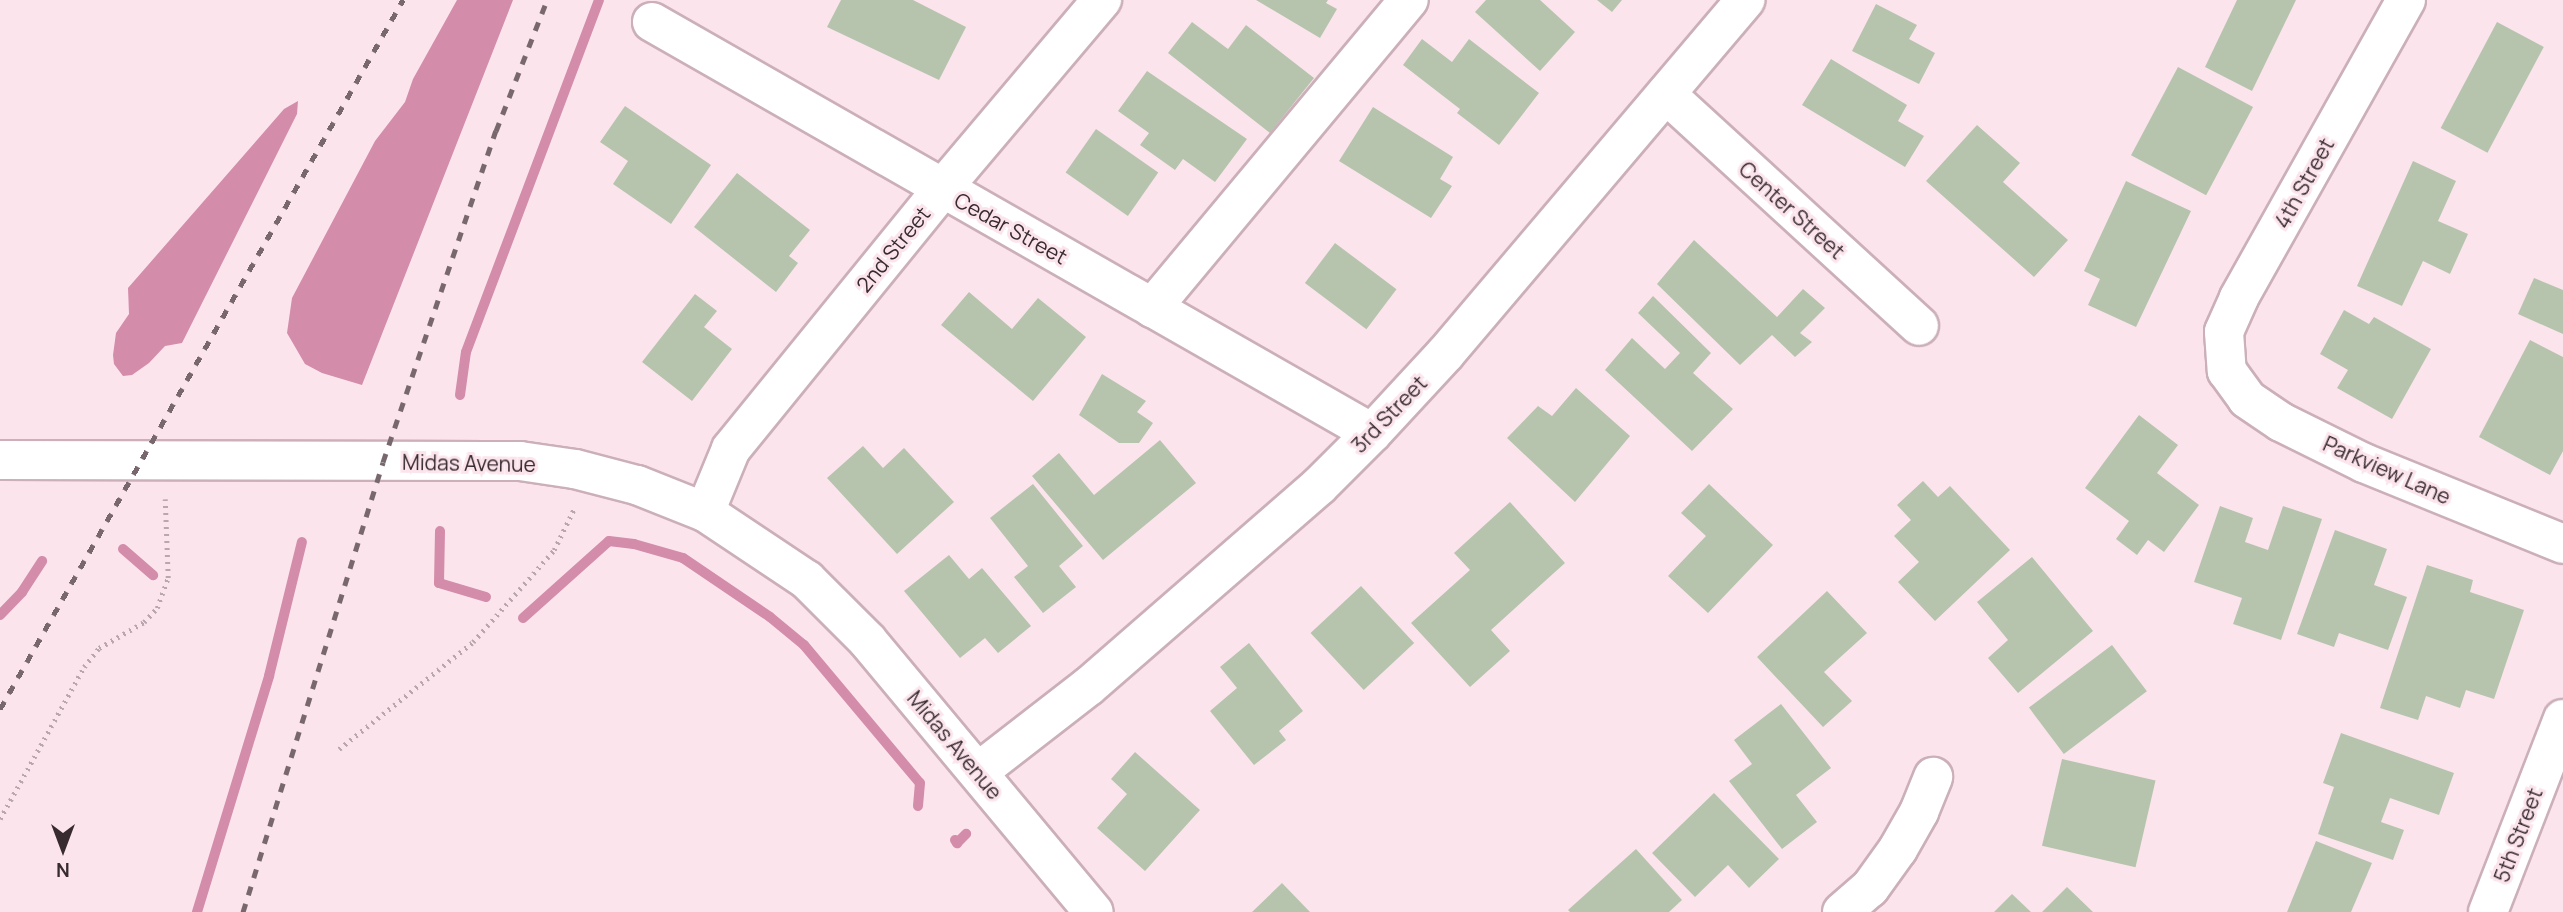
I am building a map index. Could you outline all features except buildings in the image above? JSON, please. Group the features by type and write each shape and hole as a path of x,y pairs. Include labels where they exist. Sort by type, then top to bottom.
{"street":[{"name":"2nd Street","path":"705,512 731,449 942,189 1102,0"},
{"path":"1152,307 1409,0"},
{"name":"3rd Street","path":"978,772 1089,686 1319,486 1372,433 1446,353 1745,0"},
{"name":"4th Street","path":"2227,371 2224,332 2229,320 2406,0"},
{"name":"Cedar Street","path":"652,22 1372,433"},
{"name":"Center Street","path":"1665,94 1919,326"},
{"name":"Parkview Lane","path":"2227,371 2247,399 2281,422 2364,463 2563,544"},
{"name":"Midas Avenue","path":"0,460 520,461 591,473 637,485 705,512 807,580 867,640 1094,912"},
{"name":"5th Street","path":"2488,912 2563,719"},
{"path":"1842,912 1870,887 1898,849 1919,812 1933,777"}],"path":[{"path":"0,820 84,667 99,648 144,622 157,608 168,578 161,460"},
{"path":"339,750 473,642 554,550 591,473"}],"shaded area":[{"path":"457,0 513,0 362,385 322,373 305,364 287,333 292,298 375,141 405,102 413,79"},
{"path":"298,101 297,114 182,343 165,346 149,363 132,375 123,376 114,364 113,355 116,333 129,314 128,288 284,109"}],"waterway":[{"path":"460,395 466,352 599,0"},
{"path":"440,531 439,583 486,597"},
{"path":"523,618 609,541 634,544 683,558 770,617 804,645 920,783 918,806"},
{"path":"197,912 269,676 302,542"},
{"path":"123,549 153,575"},
{"path":"0,615 22,592 42,561"},
{"path":"955,840 957,843 966,834"}],"railway":[{"path":"0,709 403,0"},
{"path":"243,912 383,462 496,131 547,0"}]}
